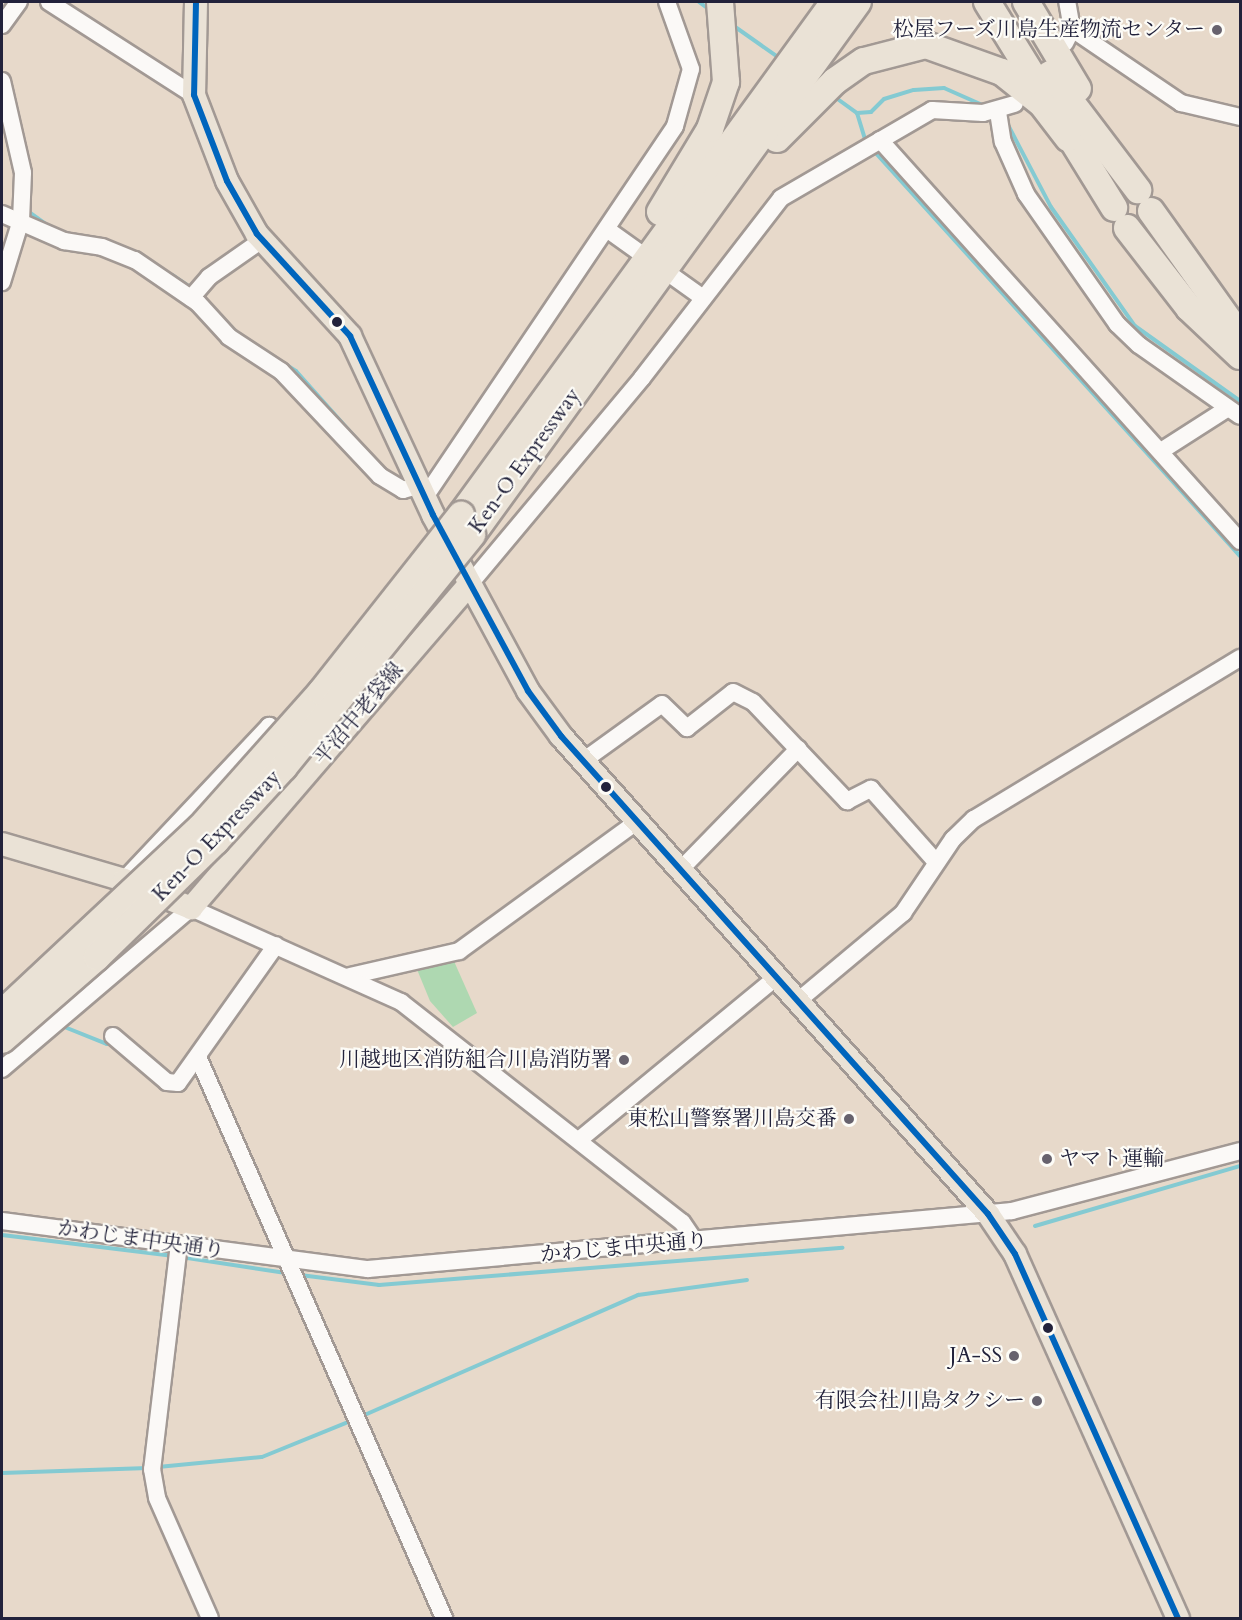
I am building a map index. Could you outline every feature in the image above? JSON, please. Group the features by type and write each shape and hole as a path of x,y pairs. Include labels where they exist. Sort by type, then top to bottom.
{"highway":[{"name":"Ken-O Expressway","path":"2,1040 98,957 216,841 321,723 466,525 649,260 729,182 834,2"},
{"name":"Ken-O Expressway","path":"2,1013 200,828 466,525 550,395 649,260 796,70 858,2"},
{"path":"987,2 1047,93 1068,138"},
{"path":"1002,2 1057,85 1122,164"},
{"path":"1026,2 1145,201 1240,336"},
{"path":"649,260 710,129 726,82 724,16"},
{"path":"729,182 748,172 835,81 864,61 926,45 1002,72 1042,104 1068,138 1121,218 1189,308 1240,356"}],"main road":[{"path":"196,2 194,95 226,181 262,240 350,336 422,491 469,585 528,691 583,761 778,976 988,1214 1015,1254 1178,1618"},
{"name":"平沼中老袋線","path":"191,908 315,767 469,585"},
{"path":"2,844 124,880 191,908"}],"street":[{"path":"2,26 19,2"},
{"path":"49,2 194,95"},
{"path":"2,214 21,220 64,241 119,251 194,294 229,337 310,397 380,476 403,490 422,491 608,230 675,126 691,84 687,51 667,2"},
{"path":"1067,2 1069,36 1180,103 1240,117"},
{"path":"2,81 23,173 21,220 2,282"},
{"path":"469,585 703,298 781,198 932,110 993,112 1015,104"},
{"path":"993,112 1003,142 1026,194 1117,324 1233,413 1161,451"},
{"path":"873,144 1161,451 1240,541"},
{"path":"608,230 703,298"},
{"path":"194,294 262,240"},
{"path":"799,1000 903,913 936,862 974,819 1001,800 1240,658"},
{"path":"583,761 662,704 687,728 733,692 753,702 847,801 872,789 936,862"},
{"path":"124,880 269,726 315,767"},
{"path":"681,869 798,749"},
{"path":"350,976 459,951 638,821"},
{"path":"2,1069 191,908 350,976 401,1002 682,1222 695,1241"},
{"path":"113,1036 174,1084 198,1057 276,945"},
{"path":"579,1140 778,976"},
{"path":"198,1057 444,1618"},
{"name":"かわじま中央通り","path":"2,1221 368,1269 988,1214 1055,1202 1240,1151"},
{"path":"179,1244 152,1469 158,1498 210,1618"}],"green space":[{"path":"453,959 477,1013 453,1027 430,1001 416,967"}],"waterway":[{"path":"699,2 710,10"},
{"path":"731,24 782,60"},
{"path":"857,113 871,112 884,99 914,90 944,88 987,107"},
{"path":"832,95 857,113 866,142"},
{"path":"1007,123 1051,207 1135,326 1240,401"},
{"path":"873,150 1240,556"},
{"path":"25,209 50,227"},
{"path":"106,241 135,252"},
{"path":"172,275 193,289"},
{"path":"208,302 237,333 296,371 379,464"},
{"path":"62,1026 107,1044 113,1041"},
{"path":"1035,1226 1240,1166"},
{"path":"2,1235 174,1256"},
{"path":"300,1275 379,1285 843,1248"},
{"path":"181,1257 286,1273"},
{"path":"360,1417 638,1295 747,1280"},
{"path":"158,1467 262,1457 353,1420"},
{"path":"2,1473 148,1468"}],"transit line":[{"path":"196,2 194,95 227,181 257,234 350,336 433,515 528,691 561,736 988,1214 1015,1254 1178,1618"}],"place":[{"name":"松屋フーズ川島生産物流センター","path":"1217,30"},
{"name":"川越地区消防組合川島消防署","path":"624,1060"},
{"name":"東松山警察署川島交番","path":"849,1119"},
{"name":"ヤマト運輸","path":"1047,1159"},
{"name":"JA-SS","path":"1014,1356"},
{"name":"有限会社川島タクシー","path":"1037,1401"}]}
